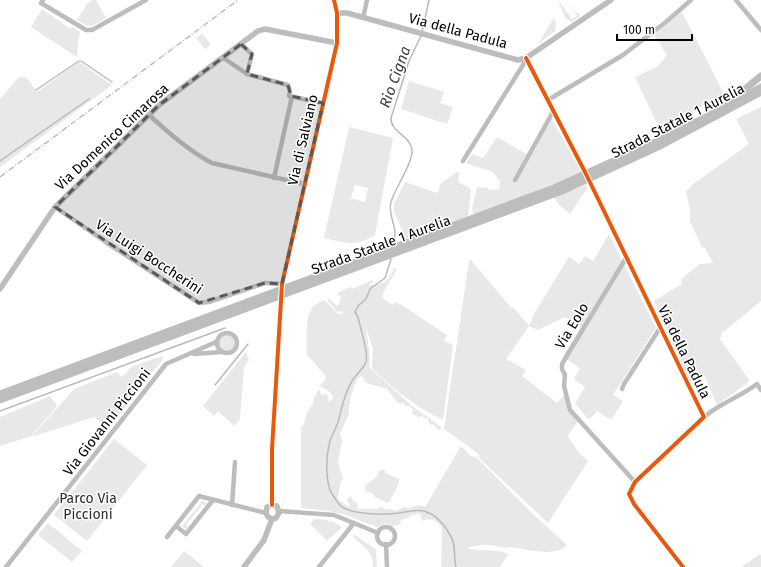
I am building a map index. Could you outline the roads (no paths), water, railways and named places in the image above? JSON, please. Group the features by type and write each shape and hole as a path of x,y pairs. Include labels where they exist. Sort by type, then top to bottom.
{"highway":[{"path":"717,111 761,76"},
{"name":"Strada Statale 1 Aurelia","path":"596,173 761,87"},
{"name":"Strada Statale 1 Aurelia","path":"0,400 572,183 668,142 761,92"},
{"path":"739,105 761,96"},
{"name":"Strada Statale 1 Aurelia","path":"0,394 276,296"}],"street":[{"path":"42,1 86,30 92,30 146,0"},
{"name":"Via di Salviano","path":"282,284 337,43 337,13 334,0"},
{"path":"363,18 367,0"},
{"path":"463,161 526,58 611,0"},
{"path":"548,100 623,55 666,22 691,0"},
{"path":"736,0 761,30"},
{"name":"Via della Padula","path":"337,13 348,14 518,60 526,58"},
{"name":"Via Domenico Cimarosa","path":"0,288 55,207 149,114 259,30 264,29 337,43"},
{"path":"241,44 252,54 247,74"},
{"path":"526,58 585,172"},
{"path":"225,59 247,74 288,85 290,91 289,96 323,103"},
{"path":"274,178 292,96"},
{"path":"515,180 554,110"},
{"path":"149,114 184,145 207,161 220,166 304,184"},
{"name":"Via della Padula","path":"590,183 704,417 636,482"},
{"name":"Via Luigi Boccherini","path":"55,207 199,303 209,302 265,283 282,284"},
{"name":"Via Eolo","path":"626,258 562,364 562,369 565,375 564,386 570,410 636,482"},
{"path":"272,505 276,296"},
{"path":"622,389 660,328"},
{"path":"225,333 231,334 236,338 237,345 234,351 229,353 221,352 216,342 219,336 225,333"},
{"name":"Via Giovanni Piccioni","path":"6,567 166,364 216,342"},
{"name":"Via Giovanni Piccioni","path":"186,356 221,352"},
{"path":"704,417 732,398 740,396 757,384 761,390"},
{"path":"232,504 235,462"},
{"path":"636,482 630,490 630,496 634,504 683,567"},
{"path":"167,537 199,496 266,513 268,517 272,519"},
{"path":"176,526 186,534 213,500"},
{"path":"244,567 264,540 272,519 278,516 279,511 277,506 272,505 267,507 266,513"},
{"path":"279,511 328,514 378,533"},
{"path":"319,567 354,523"},
{"path":"388,527 393,531 395,536 393,541 386,544 379,541 377,537 378,533 380,529 388,527"},
{"path":"386,544 387,567"}],"waterway":[{"name":"Rio Cigna","path":"422,32 429,0"},
{"name":"Rio Cigna","path":"393,245 395,232 390,206 393,196 410,162 412,150 408,141 394,127 391,118 409,61 421,36"},
{"path":"36,90 79,61"},
{"path":"81,61 112,82"},
{"path":"0,161 89,99"},
{"name":"Rio Cigna","path":"391,259 385,278 370,289 366,299 358,306 355,312 358,317 367,358 363,367 349,386 338,422 330,441 327,460 329,486 339,504 342,507 354,512 393,514 422,511 432,514 444,525 452,539 456,567"},
{"path":"0,411 225,328"},
{"path":"215,385 248,344"}],"railway":[{"path":"0,177 238,0"}],"park label":[{"name":"Parco Via Piccioni","path":"88,506"}]}
